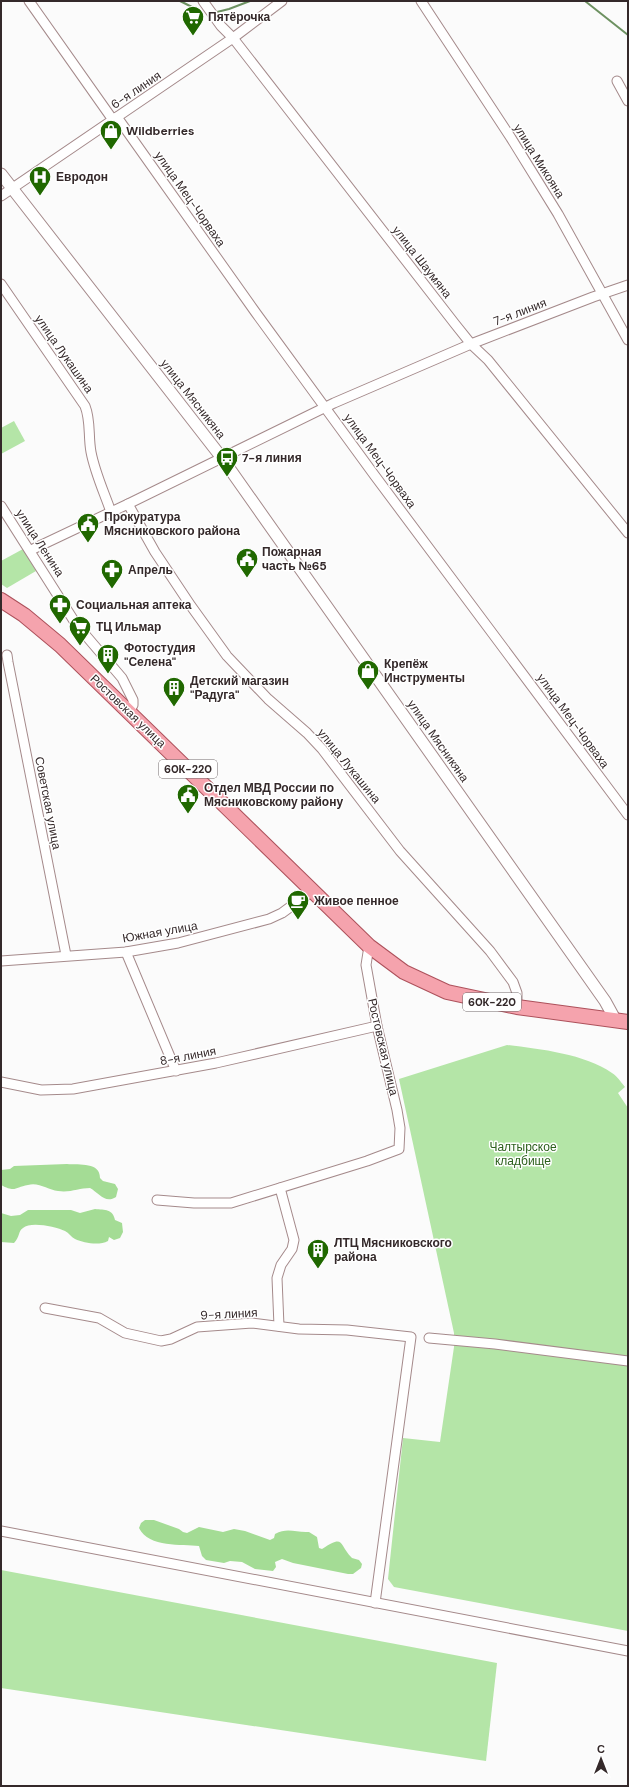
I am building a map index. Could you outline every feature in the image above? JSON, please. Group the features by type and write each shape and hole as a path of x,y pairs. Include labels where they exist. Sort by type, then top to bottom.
{"main road":[{"name":"Ростовская улица","path":"1,600 12,606 39,627 129,712 369,946 404,972 432,986 463,996 517,1007 622,1021"}],"street":[{"name":"улица Мец-Чорваха","path":"29,1 450,578 511,657 628,815"},
{"name":"6-я линия","path":"1,196 233,38 282,1"},
{"name":"улица Микояна","path":"421,1 515,144 558,214 628,340"},
{"name":"улица Шаумяна","path":"204,3 214,17 233,38 471,344 488,360 628,533"},
{"path":"617,81 628,101"},
{"name":"улица Мясникяна","path":"1,174 222,458 605,1001 622,1021"},
{"name":"улица Лукашина","path":"1,284 85,406 90,424 93,462 111,512"},
{"name":"7-я линия","path":"30,550 128,504 326,407 471,344 602,293 628,285"},
{"name":"улица Лукашина","path":"128,504 156,552 191,606 227,656 262,693 307,733 322,749 400,851 490,951 513,982 517,993 517,1007"},
{"name":"улица Ленина","path":"1,506 76,624 122,678 133,700 133,705 129,712"},
{"name":"Советская улица","path":"8,655 9,670 66,955"},
{"name":"Южная улица","path":"1,961 66,955 126,952 178,943 252,924 282,913 312,891"},
{"name":"Ростовская улица","path":"280,1188 380,1157 399,1149 400,1128 397,1110 377,1026 366,965 369,946"},
{"path":"126,952 176,1071"},
{"name":"8-я линия","path":"1,1082 26,1088 54,1090 73,1089 176,1071 377,1026"},
{"path":"157,1200 194,1203 231,1203 280,1188 294,1240 292,1249 281,1265 277,1278 278,1326"},
{"name":"9-я линия","path":"45,1308 99,1318 125,1333 161,1340 170,1339 196,1328 205,1326 252,1323 300,1329 347,1330 411,1336 375,1603"},
{"path":"429,1338 495,1344 628,1361"},
{"path":"1,1531 628,1651"}],"green space":[{"path":"14,421 25,441 1,454 1,428"},
{"path":"23,549 36,571 7,588 1,584 1,561"},
{"name":"Чалтырское кладбище","path":"507,1045 561,1053 589,1061 614,1074 625,1087 618,1093 628,1108 628,1631 394,1587 388,1579 403,1438 440,1442 454,1347 454,1333 399,1079"},
{"path":"67,1164 88,1165 97,1169 100,1178 103,1181 115,1184 118,1189 116,1197 112,1199 105,1199 90,1188 62,1191 32,1184 15,1189 10,1189 1,1185 1,1170 10,1169 14,1166"},
{"path":"95,1209 110,1212 114,1216 115,1220 122,1223 123,1232 120,1238 114,1240 109,1237 108,1241 104,1243 83,1242 75,1239 61,1229 44,1225 32,1225 21,1229 14,1243 1,1242 1,1213 11,1216 20,1215 28,1210 71,1210 80,1213"},
{"path":"145,1520 154,1520 187,1533 199,1527 223,1532 234,1529 245,1531 270,1540 274,1538 275,1534 284,1531 309,1532 317,1537 319,1548 322,1549 334,1542 338,1542 352,1558 359,1560 362,1564 361,1568 353,1574 348,1574 293,1563 282,1559 275,1562 276,1567 273,1571 255,1569 242,1562 230,1561 224,1563 206,1560 202,1556 199,1546 166,1544 150,1539 139,1528 141,1523"},
{"path":"1,1570 497,1663 486,1761 1,1688"}],"waterway":[{"path":"180,1 198,10"},
{"path":"217,12 250,1"},
{"path":"585,1 628,35"}],"place":[{"name":"Пятёрочка","path":"193,36"},
{"name":"Wildberries","path":"111,150"},
{"name":"Евродон","path":"40,196"},
{"name":"7-я линия","path":"227,478"},
{"name":"Прокуратура Мясниковского района","path":"88,544"},
{"name":"Пожарная часть №65","path":"247,578"},
{"name":"Апрель","path":"112,590"},
{"name":"Социальная аптека","path":"60,624"},
{"name":"ТЦ Ильмар","path":"80,646"},
{"name":"Фотостудия \"Селена\"","path":"108,674"},
{"name":"Крепёж Инструменты","path":"368,690"},
{"name":"Детский магазин \"Радуга\"","path":"174,708"},
{"name":"Отдел МВД России по Мясниковскому району","path":"188,814"},
{"name":"Живое пенное","path":"298,920"},
{"name":"ЛТЦ Мясниковского района","path":"318,1270"}]}
